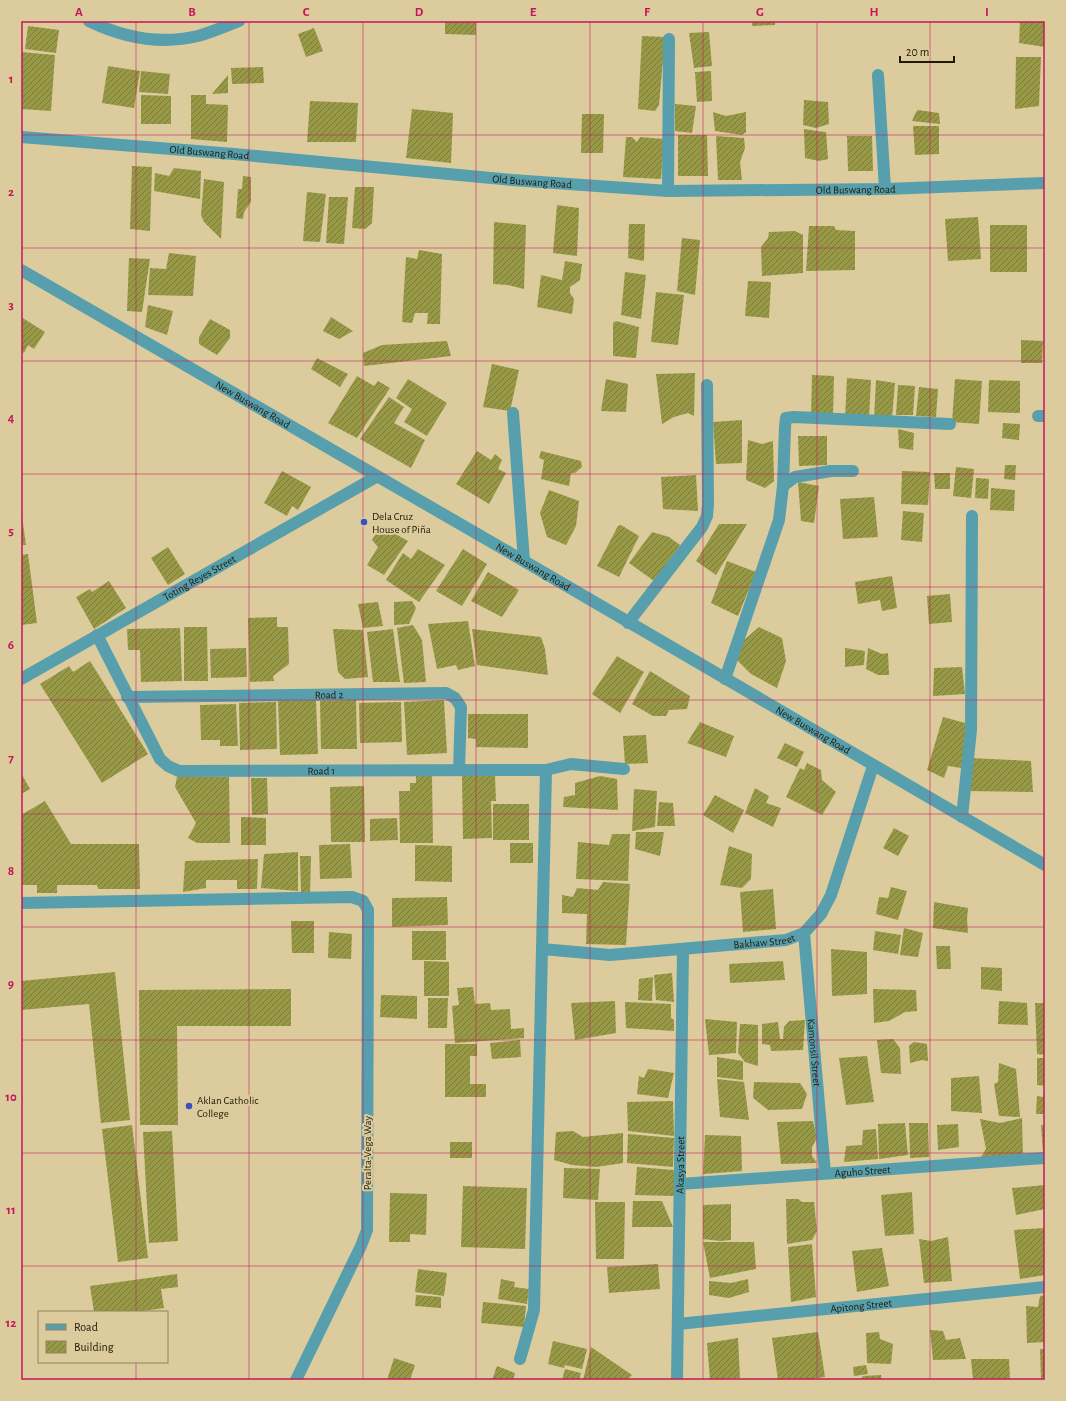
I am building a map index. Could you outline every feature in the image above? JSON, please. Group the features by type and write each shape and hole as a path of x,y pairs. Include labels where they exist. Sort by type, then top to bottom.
{"street":[{"path":"89,21 124,35 162,40 187,38 200,35 239,21"},
{"path":"668,191 669,39"},
{"path":"878,75 885,189"},
{"name":"Old Buswang Road","path":"21,137 226,153 512,180 668,191 885,189 1045,183"},
{"name":"New Buswang Road","path":"21,270 1045,865"},
{"path":"628,623 702,527 707,516 707,385"},
{"path":"513,413 524,561"},
{"path":"725,679 779,520 783,486 786,418 794,417 950,424"},
{"path":"783,486 795,477 831,472 853,471"},
{"name":"Toting Reyes Street","path":"21,679 376,477"},
{"path":"962,817 970,730 972,516"},
{"name":"Road 1","path":"97,635 160,759 168,766 179,770 546,770 571,764 624,769"},
{"name":"Road 2","path":"127,696 446,693 455,698 461,707 459,770"},
{"name":"Bakhaw Street","path":"542,950 610,955 683,950 786,940 804,932 821,914 831,895 873,766"},
{"path":"520,1358 534,1310 546,770"},
{"name":"Peralta-Vega Way","path":"21,903 352,897 363,901 368,910 367,1230 361,1246 296,1380"},
{"name":"Kamonsil Street","path":"804,932 825,1174"},
{"name":"Akasya Street","path":"677,1380 683,950"},
{"name":"Aguho Street","path":"680,1184 1045,1158"},
{"name":"Apitong Street","path":"678,1324 1045,1286"}],"building":[{"path":"445,21 476,21 476,35 445,34"},
{"path":"752,21 775,21 775,25 752,26"},
{"path":"1020,21 1045,22 1045,47 1019,43"},
{"path":"28,26 59,30 56,53 25,49"},
{"path":"314,28 323,51 306,57 298,34"},
{"path":"709,32 712,66 694,68 689,33"},
{"path":"642,36 665,37 659,105 655,111 638,109"},
{"path":"21,52 55,55 51,111 21,109"},
{"path":"1016,57 1041,57 1039,106 1015,109"},
{"path":"108,66 140,71 134,108 102,103"},
{"path":"263,67 264,83 232,84 231,68"},
{"path":"141,71 170,74 168,94 139,92"},
{"path":"711,71 712,101 697,102 695,72"},
{"path":"228,75 228,93 212,94"},
{"path":"141,95 171,96 171,124 141,124"},
{"path":"191,95 206,95 206,104 228,105 227,142 191,139"},
{"path":"804,100 828,102 829,124 816,128 803,125"},
{"path":"310,101 358,103 356,142 307,142"},
{"path":"675,104 696,106 692,133 675,131"},
{"path":"412,109 453,113 451,163 406,158"},
{"path":"918,110 939,113 940,124 912,121"},
{"path":"713,112 726,116 746,112 746,132 742,135 715,131"},
{"path":"582,114 604,114 603,153 581,153"},
{"path":"913,126 939,126 939,154 915,155"},
{"path":"804,129 826,132 828,159 819,161 805,158"},
{"path":"678,135 707,135 708,176 678,176"},
{"path":"716,136 744,138 745,148 740,162 742,180 718,180"},
{"path":"847,136 872,136 873,171 848,171"},
{"path":"626,137 632,137 637,142 640,137 664,139 661,179 623,177"},
{"path":"132,166 152,167 150,231 130,229"},
{"path":"174,168 201,171 200,199 154,191 155,173 169,176"},
{"path":"243,176 251,177 251,202 244,212 243,219 236,218 238,189 242,189"},
{"path":"204,179 224,182 221,239 204,222 201,215"},
{"path":"355,187 374,187 372,223 365,229 352,228"},
{"path":"307,192 326,194 320,242 303,241"},
{"path":"329,197 348,197 344,244 326,243"},
{"path":"557,205 579,208 577,256 553,253"},
{"path":"978,217 981,259 948,261 945,219"},
{"path":"494,222 526,225 524,289 508,285 493,284"},
{"path":"629,224 645,224 644,261 628,258"},
{"path":"990,225 1027,225 1027,272 990,272"},
{"path":"809,226 834,226 836,230 855,231 855,270 806,271"},
{"path":"795,231 803,235 803,273 762,276 761,247 768,238 769,232"},
{"path":"682,238 700,240 695,295 677,291"},
{"path":"419,250 442,254 440,324 427,324 428,313 415,313 412,323 402,322 406,257 417,259"},
{"path":"169,253 196,256 193,296 148,295 150,268 166,269"},
{"path":"129,258 150,259 142,312 127,311"},
{"path":"565,261 582,264 580,280 570,287 570,293 574,299 572,314 537,307 541,275 562,280"},
{"path":"625,272 646,275 641,319 621,315"},
{"path":"748,281 771,282 769,318 745,316"},
{"path":"656,292 684,295 678,345 651,342"},
{"path":"148,305 173,311 167,335 145,327"},
{"path":"21,317 45,332 34,349 28,345 24,353 21,351"},
{"path":"331,317 353,331 339,339 323,331"},
{"path":"210,319 230,330 230,338 217,355 199,344 199,337"},
{"path":"616,321 639,327 636,358 613,356 613,323"},
{"path":"1021,340 1043,341 1042,363 1021,363"},
{"path":"447,341 451,356 364,366 363,353 382,345"},
{"path":"317,358 348,374 340,387 311,369"},
{"path":"492,364 519,370 510,411 483,407"},
{"path":"695,373 694,416 688,413 674,417 662,424 656,374"},
{"path":"812,375 834,376 833,416 811,415"},
{"path":"357,376 374,386 378,381 390,388 357,438 328,423"},
{"path":"847,378 871,380 869,419 845,417"},
{"path":"408,379 447,403 427,436 404,422 412,409 396,398"},
{"path":"606,379 628,384 626,412 601,411"},
{"path":"955,379 982,381 979,424 952,422"},
{"path":"876,380 895,383 892,418 874,419"},
{"path":"989,380 1020,381 1020,413 988,412"},
{"path":"898,385 915,386 913,415 896,415"},
{"path":"919,387 938,389 936,417 916,416"},
{"path":"389,397 404,407 394,423 425,440 411,468 360,439"},
{"path":"742,420 742,463 716,464 713,422"},
{"path":"1003,423 1020,424 1019,440 1002,438"},
{"path":"898,429 914,433 913,450 899,448"},
{"path":"798,436 827,436 827,465 799,466"},
{"path":"748,440 762,444 773,441 774,481 765,488 746,480"},
{"path":"477,451 491,460 495,454 502,460 498,469 506,473 489,504 456,484"},
{"path":"541,451 581,461 582,467 575,473 571,473 569,486 541,479 544,460 539,458"},
{"path":"1005,465 1016,465 1015,480 1004,479"},
{"path":"956,467 974,469 971,498 953,496"},
{"path":"282,471 311,487 298,510 292,506 287,516 264,503"},
{"path":"902,471 930,472 928,505 901,504"},
{"path":"934,473 950,473 950,489 935,489"},
{"path":"696,475 698,511 663,509 661,477"},
{"path":"976,478 989,479 988,499 975,498"},
{"path":"798,482 819,486 814,523 801,521"},
{"path":"991,488 1015,490 1014,511 990,510"},
{"path":"549,490 579,501 576,526 566,545 547,537 540,513"},
{"path":"874,497 878,537 843,539 840,499"},
{"path":"21,509 26,545 21,545"},
{"path":"903,511 924,513 922,542 901,540"},
{"path":"719,524 747,524 716,575 696,561"},
{"path":"621,525 639,536 619,577 597,566 618,526"},
{"path":"381,526 408,541 384,575 367,565 378,547 372,540"},
{"path":"652,532 669,537 680,545 654,581 629,563"},
{"path":"168,547 185,574 168,585 151,558"},
{"path":"418,549 445,565 419,602 386,580 403,553 411,559"},
{"path":"463,549 487,564 462,606 436,591"},
{"path":"28,554 37,623 21,625 21,555"},
{"path":"727,561 756,572 738,616 711,603"},
{"path":"488,572 519,590 502,617 471,601"},
{"path":"892,576 897,608 882,611 880,600 858,604 855,582"},
{"path":"109,581 126,608 94,629 76,597 90,589 92,592"},
{"path":"950,594 952,622 929,624 927,596"},
{"path":"412,601 416,608 409,624 394,625 394,602"},
{"path":"378,602 383,626 363,628 358,604"},
{"path":"277,617 277,627 288,627 289,664 273,676 274,681 250,682 248,618"},
{"path":"468,621 475,666 458,670 456,665 437,669 428,624"},
{"path":"413,625 422,640 426,682 404,683 397,628"},
{"path":"184,627 207,627 208,681 184,681"},
{"path":"759,627 782,638 786,661 777,688 751,674 736,659 744,640"},
{"path":"180,628 182,681 141,682 140,650 128,650 127,629"},
{"path":"333,629 363,630 368,677 345,679 338,672"},
{"path":"393,629 400,682 373,682 367,632"},
{"path":"472,629 541,637 545,649 548,675 477,665"},
{"path":"246,648 247,677 211,678 210,649"},
{"path":"845,648 865,651 864,665 845,667"},
{"path":"868,648 882,654 888,653 889,675 878,675 866,669"},
{"path":"617,656 644,672 620,713 592,694"},
{"path":"90,661 148,754 102,783 40,684 69,666 73,672"},
{"path":"962,667 965,694 933,696 934,668"},
{"path":"650,671 690,696 687,709 669,710 666,716 653,716 632,704"},
{"path":"316,700 318,754 280,755 278,701"},
{"path":"356,700 357,749 321,749 320,701"},
{"path":"444,700 447,753 407,755 404,702"},
{"path":"276,702 277,749 240,750 239,703"},
{"path":"401,702 402,742 360,743 359,703"},
{"path":"236,704 238,746 220,746 220,740 201,740 200,705"},
{"path":"468,714 528,714 528,748 476,747 476,739 468,738"},
{"path":"943,717 969,724 961,768 948,766 944,778 927,770"},
{"path":"700,722 734,736 726,757 687,743"},
{"path":"646,735 648,763 625,764 623,736"},
{"path":"785,743 804,752 797,767 777,758"},
{"path":"969,758 1031,761 1033,792 968,791"},
{"path":"807,763 821,770 822,780 836,792 822,815 786,797 800,768 804,770"},
{"path":"21,773 30,789 21,794"},
{"path":"416,775 432,775 433,843 400,843 399,791 410,791 410,783 416,783"},
{"path":"462,776 495,776 496,801 491,801 492,838 463,839"},
{"path":"600,776 617,779 618,810 563,807 564,797 575,795 575,783"},
{"path":"177,777 229,777 230,843 197,843 188,838 196,823 175,787"},
{"path":"251,778 267,778 268,814 252,815"},
{"path":"364,786 365,842 331,842 330,787"},
{"path":"755,788 769,796 766,803 781,808 773,827 745,813"},
{"path":"634,789 657,791 655,827 632,831"},
{"path":"715,795 744,810 733,833 703,815"},
{"path":"45,801 71,844 139,844 140,889 98,889 97,885 57,885 57,893 37,893 37,885 21,885 21,815"},
{"path":"659,802 673,803 675,826 657,826"},
{"path":"493,804 529,804 529,840 493,840"},
{"path":"241,817 266,818 266,845 241,845"},
{"path":"397,818 398,840 370,841 370,819"},
{"path":"894,828 909,836 898,856 883,848"},
{"path":"636,832 664,832 660,856 635,849"},
{"path":"612,834 630,834 628,881 576,879 578,842 609,845"},
{"path":"510,843 533,843 533,863 510,863"},
{"path":"350,844 352,878 320,879 319,845"},
{"path":"415,845 452,846 452,882 415,881"},
{"path":"729,846 752,854 751,879 742,888 720,885"},
{"path":"298,852 298,891 261,888 264,854"},
{"path":"300,856 311,856 310,894 301,892"},
{"path":"258,859 257,889 237,889 237,880 206,880 206,888 183,892 185,861"},
{"path":"603,882 630,884 626,945 586,944 587,914 562,913 562,895 573,897 577,888 598,890"},
{"path":"891,887 907,891 898,920 876,914 879,897 888,898"},
{"path":"773,889 776,929 743,932 740,892"},
{"path":"447,897 448,925 392,927 392,898"},
{"path":"934,902 968,908 968,933 933,928"},
{"path":"291,921 314,921 314,953 292,953"},
{"path":"904,928 923,933 918,957 900,955"},
{"path":"412,931 446,931 446,960 412,960"},
{"path":"875,931 901,935 898,954 873,950"},
{"path":"329,932 352,934 351,959 328,958"},
{"path":"936,946 950,946 951,969 937,969"},
{"path":"831,949 867,952 867,994 832,996"},
{"path":"424,961 449,962 449,996 424,996"},
{"path":"783,961 785,980 730,983 729,964"},
{"path":"981,967 1002,968 1002,991 981,989"},
{"path":"115,972 130,1120 101,1123 89,1004 21,1010 21,981"},
{"path":"672,973 674,1002 656,1000 654,975"},
{"path":"653,977 652,1001 638,1000 639,979"},
{"path":"473,987 475,1004 490,1003 491,1010 510,1009 511,1029 524,1028 524,1038 455,1043 452,1006 459,1005 457,988"},
{"path":"291,989 291,1026 177,1026 178,1125 140,1125 139,990"},
{"path":"873,989 916,990 917,1011 905,1012 889,1021 874,1023"},
{"path":"381,995 417,996 417,1019 380,1017"},
{"path":"428,998 448,998 447,1028 428,1028"},
{"path":"615,1001 616,1033 575,1040 571,1003"},
{"path":"999,1001 1027,1003 1028,1025 998,1024"},
{"path":"625,1002 671,1004 671,1018 674,1020 674,1031 626,1028"},
{"path":"1035,1003 1045,1003 1045,1055 1037,1054"},
{"path":"705,1019 737,1022 736,1053 709,1055"},
{"path":"805,1020 803,1050 771,1051 770,1045 762,1044 762,1024 778,1022 780,1039 783,1039 784,1027 789,1021"},
{"path":"740,1024 758,1025 758,1066 745,1062 738,1053"},
{"path":"893,1039 900,1048 901,1074 881,1073 877,1040"},
{"path":"520,1040 521,1057 492,1059 490,1043"},
{"path":"914,1042 927,1044 928,1061 922,1060 910,1063 909,1046"},
{"path":"445,1044 477,1044 477,1056 470,1056 470,1084 486,1084 486,1097 445,1097"},
{"path":"867,1056 874,1102 846,1105 839,1058"},
{"path":"717,1057 743,1061 743,1080 717,1077"},
{"path":"1037,1058 1045,1058 1045,1086 1037,1085"},
{"path":"999,1063 1016,1069 1020,1117 999,1116 994,1084 998,1082"},
{"path":"648,1069 674,1073 668,1098 637,1094 639,1076 644,1078"},
{"path":"979,1076 982,1113 951,1111 951,1078"},
{"path":"717,1079 744,1082 749,1120 720,1117"},
{"path":"754,1082 800,1083 807,1094 802,1109 768,1110 753,1098"},
{"path":"1044,1091 1045,1114 1036,1114 1037,1096 1043,1097"},
{"path":"673,1101 674,1136 628,1131 627,1102"},
{"path":"1022,1118 1023,1156 979,1160 986,1149 980,1119 1000,1123"},
{"path":"813,1121 817,1138 812,1147 812,1156 817,1163 781,1164 777,1122"},
{"path":"905,1123 908,1155 879,1159 878,1124"},
{"path":"909,1123 928,1123 929,1157 910,1158"},
{"path":"958,1124 959,1147 938,1150 937,1125"},
{"path":"132,1125 148,1258 118,1262 102,1129"},
{"path":"1041,1125 1045,1125 1045,1152 1043,1153"},
{"path":"876,1129 878,1159 844,1162 846,1146 862,1145 863,1130"},
{"path":"172,1131 178,1241 149,1243 143,1132"},
{"path":"573,1131 583,1137 623,1133 623,1163 596,1167 572,1165 554,1160 556,1132"},
{"path":"628,1134 674,1138 673,1167 627,1163"},
{"path":"705,1135 741,1136 742,1171 703,1174"},
{"path":"450,1142 472,1142 472,1158 450,1158"},
{"path":"637,1167 674,1170 674,1196 635,1195"},
{"path":"564,1168 600,1169 598,1200 563,1198"},
{"path":"1045,1185 1045,1209 1016,1215 1012,1188"},
{"path":"463,1186 527,1188 525,1249 461,1247"},
{"path":"912,1192 914,1234 885,1236 881,1195"},
{"path":"390,1193 427,1194 426,1235 410,1234 410,1242 389,1242"},
{"path":"786,1199 798,1199 802,1202 814,1202 817,1231 812,1240 787,1244"},
{"path":"633,1201 662,1201 673,1227 632,1227"},
{"path":"595,1202 625,1202 624,1259 596,1259"},
{"path":"731,1204 731,1240 720,1241 703,1239 703,1205"},
{"path":"1045,1228 1045,1275 1020,1279 1014,1230"},
{"path":"948,1237 952,1281 924,1283 919,1239 931,1241"},
{"path":"703,1242 754,1242 756,1269 710,1278"},
{"path":"812,1244 816,1297 791,1302 788,1247"},
{"path":"882,1248 889,1286 857,1292 852,1251"},
{"path":"658,1264 660,1289 609,1293 607,1267"},
{"path":"418,1269 447,1273 444,1296 415,1292"},
{"path":"177,1274 178,1287 161,1289 164,1308 143,1311 94,1311 90,1286"},
{"path":"501,1279 515,1282 514,1287 529,1289 527,1304 498,1299"},
{"path":"748,1279 749,1292 729,1298 709,1295 709,1281 731,1283"},
{"path":"416,1295 441,1297 441,1308 415,1306"},
{"path":"1045,1295 1045,1342 1027,1343 1026,1306 1038,1307 1040,1296"},
{"path":"483,1302 526,1306 524,1327 481,1323"},
{"path":"930,1330 943,1331 946,1340 960,1338 966,1359 933,1360"},
{"path":"818,1332 825,1377 803,1380 778,1380 772,1338"},
{"path":"879,1332 880,1339 893,1344 891,1364 867,1363 866,1333"},
{"path":"738,1338 740,1378 710,1380 707,1343"},
{"path":"553,1341 587,1349 582,1369 565,1365 564,1368 548,1364"},
{"path":"591,1347 632,1375 627,1380 583,1380"},
{"path":"1040,1349 1045,1349 1045,1380 1041,1380"},
{"path":"394,1358 415,1365 410,1380 387,1380"},
{"path":"971,1359 1009,1359 1010,1380 973,1380"},
{"path":"866,1365 868,1374 854,1376 853,1367"},
{"path":"497,1366 515,1373 513,1380 492,1380"},
{"path":"565,1369 581,1373 579,1380 562,1380"},
{"path":"881,1375 882,1380 860,1380 863,1376"}],"place":[{"name":"Dela Cruz House of Piña","path":"364,522"},
{"name":"Aklan Catholic College","path":"189,1106"}]}
